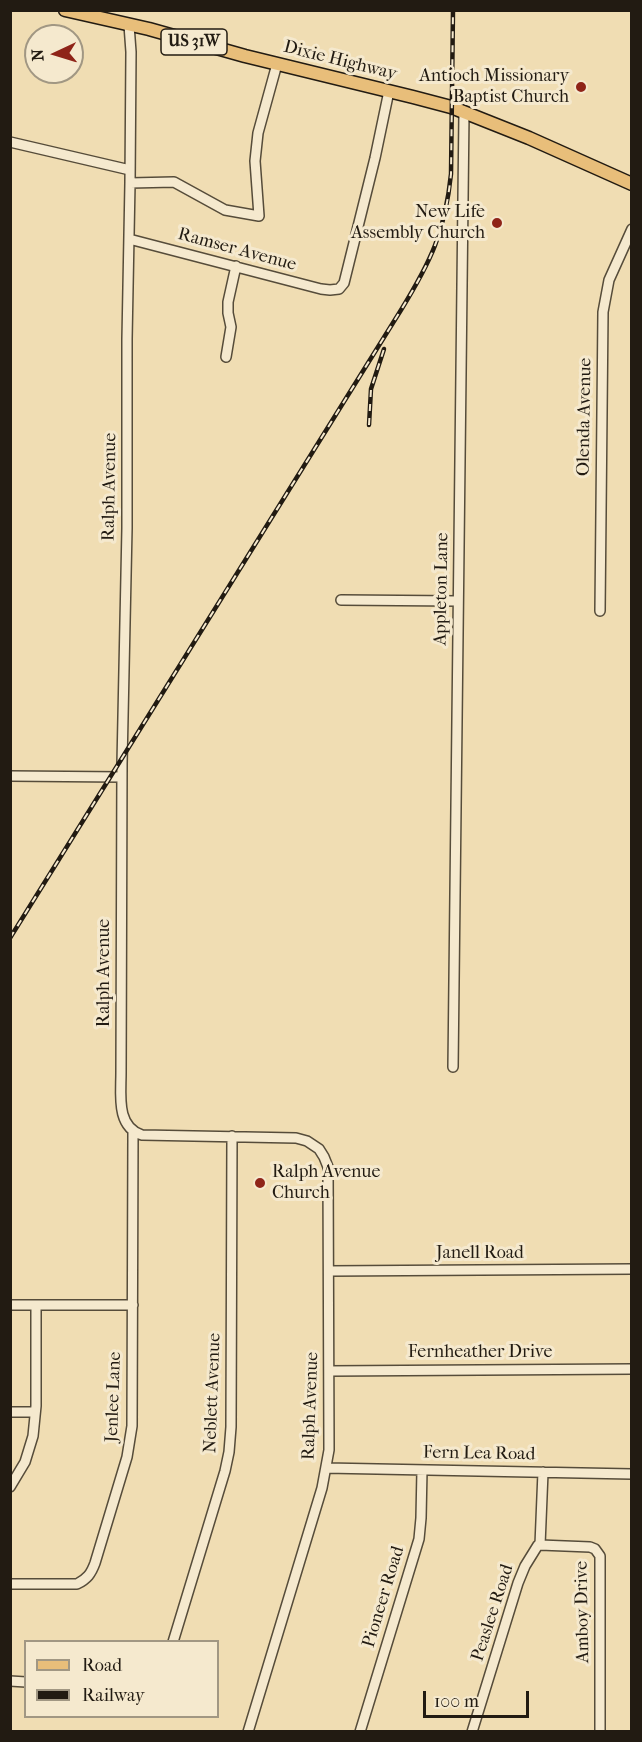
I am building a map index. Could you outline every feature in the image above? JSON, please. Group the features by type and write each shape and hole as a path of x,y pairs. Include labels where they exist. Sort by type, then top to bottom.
{"main road":[{"name":"Dixie Highway","path":"65,10 149,29 464,112 632,184"}],"street":[{"name":"Ralph Avenue","path":"129,25 131,52 127,518 122,777 123,1118 133,1133 148,1136 296,1138 307,1141 321,1151 328,1167 329,1450 322,1488 248,1731"},
{"path":"130,183 174,182 225,210 259,216 255,161 258,133 277,64"},
{"name":"Ramser Avenue","path":"129,239 321,289 336,290 344,283 389,91"},
{"name":"Appleton Lane","path":"453,1067 464,112"},
{"path":"10,142 130,170"},
{"name":"Olenda Avenue","path":"600,611 603,312 609,280 632,229"},
{"path":"226,357 231,327 228,302 236,266"},
{"path":"341,600 458,601"},
{"path":"10,776 122,777"},
{"name":"Jenlee Lane","path":"10,1584 77,1584 85,1580 93,1570 130,1446 132,1426 133,1133"},
{"name":"Neblett Avenue","path":"173,1640 229,1452 232,1137"},
{"name":"Janell Road","path":"329,1271 632,1269"},
{"path":"10,1305 133,1305"},
{"path":"10,1487 29,1454 33,1436 36,1305"},
{"name":"Fernheather Drive","path":"329,1371 632,1369"},
{"path":"10,1412 35,1412"},
{"name":"Fern Lea Road","path":"326,1468 632,1474"},
{"name":"Pioneer Road","path":"360,1731 419,1539 422,1518 422,1470"},
{"name":"Peaslee Road","path":"472,1731 518,1583 534,1550 540,1545 543,1472"},
{"name":"Amboy Drive","path":"540,1545 590,1547 596,1549 600,1556 600,1731"}],"railway":[{"path":"10,938 421,276 440,230 451,174 453,10"},
{"path":"369,425 371,389 384,349"}],"place":[{"name":"Antioch Missionary Baptist Church","path":"581,87"},
{"name":"New Life Assembly Church","path":"497,223"},
{"name":"Ralph Avenue Church","path":"260,1183"}]}
